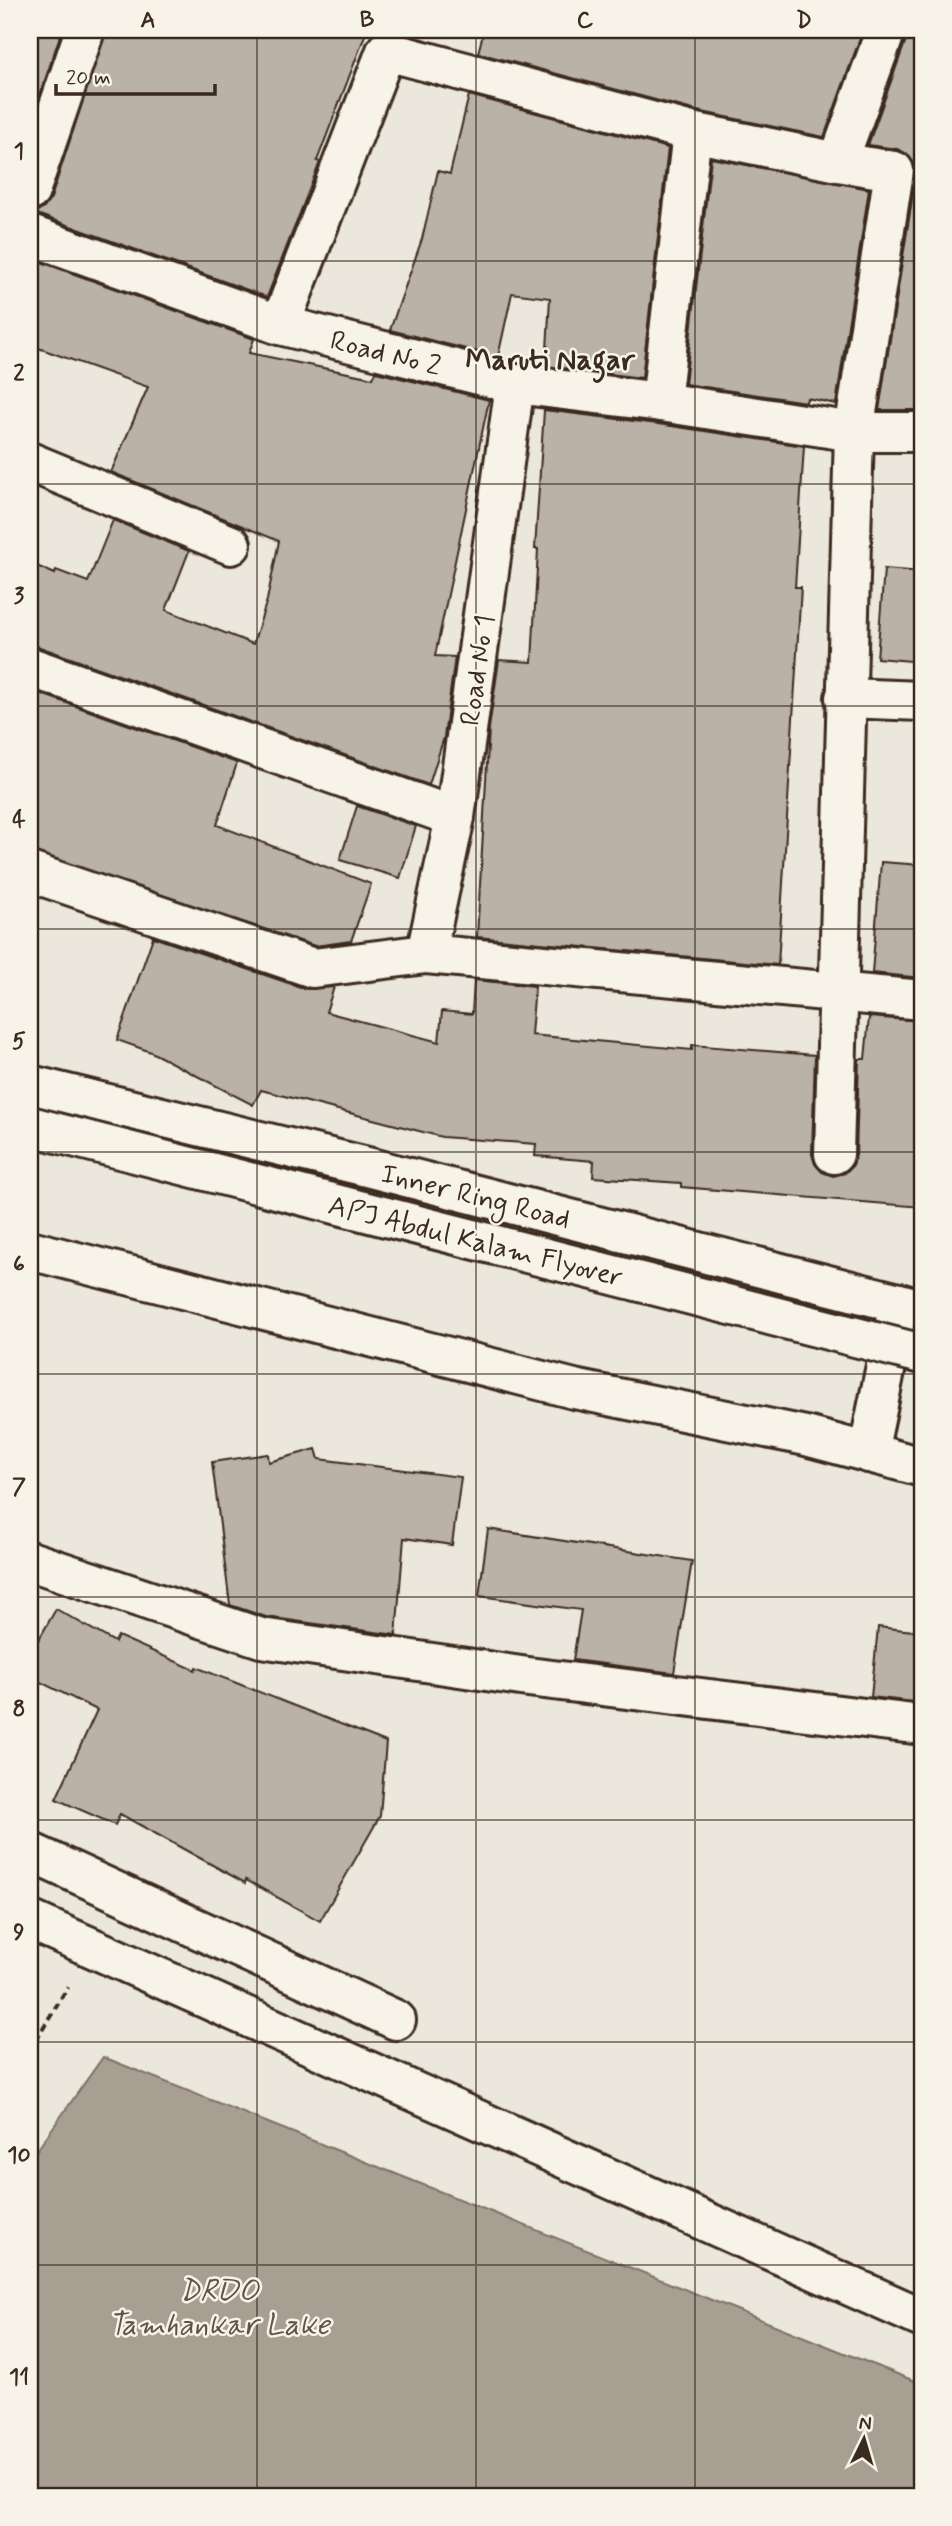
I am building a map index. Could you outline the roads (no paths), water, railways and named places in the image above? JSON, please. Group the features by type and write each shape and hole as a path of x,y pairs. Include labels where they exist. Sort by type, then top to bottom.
{"main road":[{"path":"30,191 85,30"},
{"path":"838,162 886,30"},
{"path":"280,325 390,40 692,132 894,171 854,432 834,1154"},
{"path":"661,402 692,132"},
{"name":"Road No 2","path":"30,235 280,325 515,384 661,402 854,432 922,432"},
{"name":"Road No 1","path":"426,954 455,817 515,384"},
{"path":"30,462 230,545"},
{"path":"30,667 455,817"},
{"path":"845,698 922,701"},
{"path":"30,872 313,968 426,954 922,1000"},
{"name":"Inner Ring Road","path":"30,1086 350,1163 911,1306"},
{"name":"APJ Abdul Kalam Flyover","path":"30,1126 922,1354"},
{"path":"30,1250 574,1389 806,1436 922,1467"},
{"path":"868,1452 911,1306"},
{"path":"30,1561 261,1638 528,1677 922,1725"},
{"path":"30,1852 396,2020"},
{"path":"30,1920 922,2318"}],"water":[{"name":"DRDO Tamhankar Lake","path":"103,2057 922,2384 922,2496 30,2496 30,2160"}],"district":[{"name":"Maruti Nagar","path":"550,359"}]}
